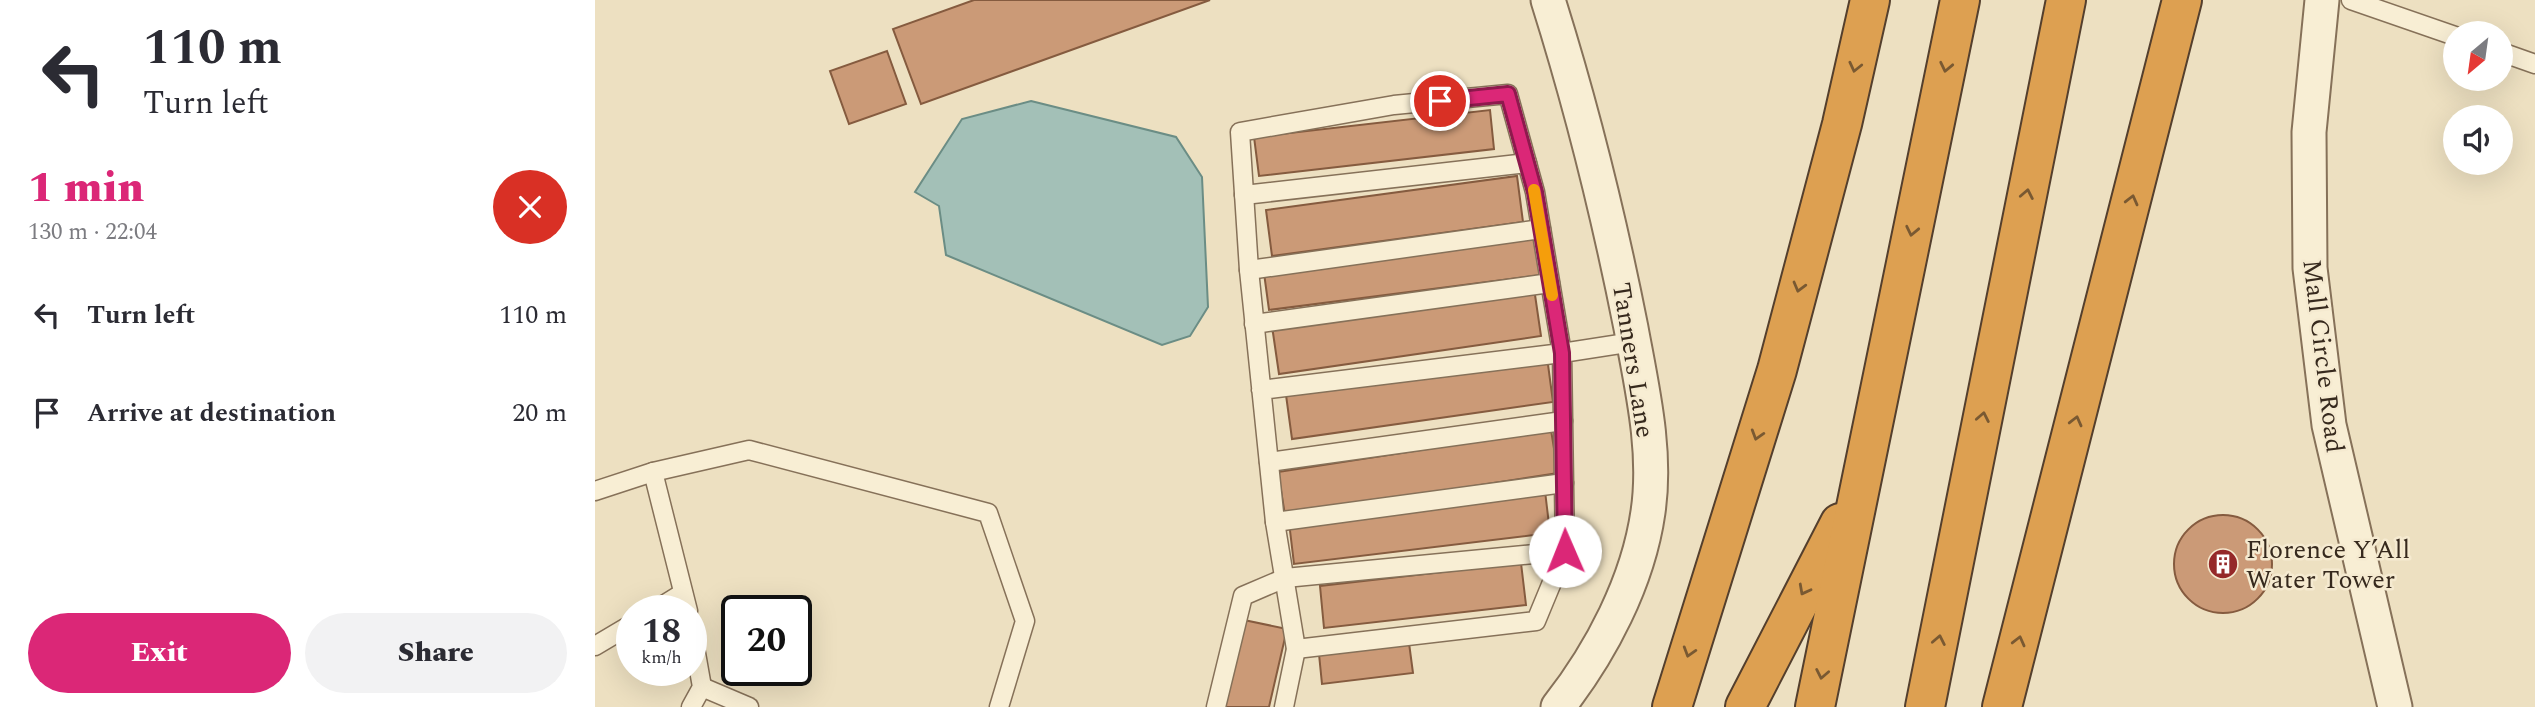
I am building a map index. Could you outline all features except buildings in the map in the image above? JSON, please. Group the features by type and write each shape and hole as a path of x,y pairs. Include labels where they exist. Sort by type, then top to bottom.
{"highway":[{"path":"1672,707 1777,370 1842,124 1871,0"},
{"path":"1815,707 1960,0"},
{"path":"1925,707 2066,0"},
{"path":"2002,707 2182,0"},
{"path":"1745,707 1779,636 1859,487"}],"street":[{"name":"Tanners Lane","path":"1548,0 1579,96 1606,204 1647,412 1648,512 1619,607 1577,682 1557,707"},
{"name":"Mall Circle Road","path":"2322,0 2309,132 2311,268 2329,425 2395,707"}],"lane":[{"path":"2351,0 2443,32"},
{"path":"2513,56 2535,64"},
{"path":"1284,707 1296,649 1275,522 1249,270 1240,132 1394,105 1508,94 1541,229 1562,353 1565,551 1536,621 1296,649"},
{"path":"1244,195 1527,163"},
{"path":"1249,270 1541,229"},
{"path":"1254,324 1550,283"},
{"path":"1261,390 1633,342"},
{"path":"1269,462 1563,421"},
{"path":"595,491 653,472 749,450 988,513 1025,621 999,707"},
{"path":"653,472 683,593 680,595"},
{"path":"1275,522 1564,483"},
{"path":"1216,707 1243,596 1285,578 1565,551"},
{"path":"595,646 616,634"},
{"path":"691,707 702,687 749,707"}],"water":[{"path":"1031,101 1176,137 1202,177 1208,307 1190,336 1162,345 946,255 939,206 915,192 962,119"}],"slow traffic":[{"path":"1534,190 1552,295"}],"place":[{"name":"Florence Y’All Water Tower","path":"2223,564"}],"route":[{"path":"1440,101 1508,94 1535,192 1562,353 1565,551"}]}
